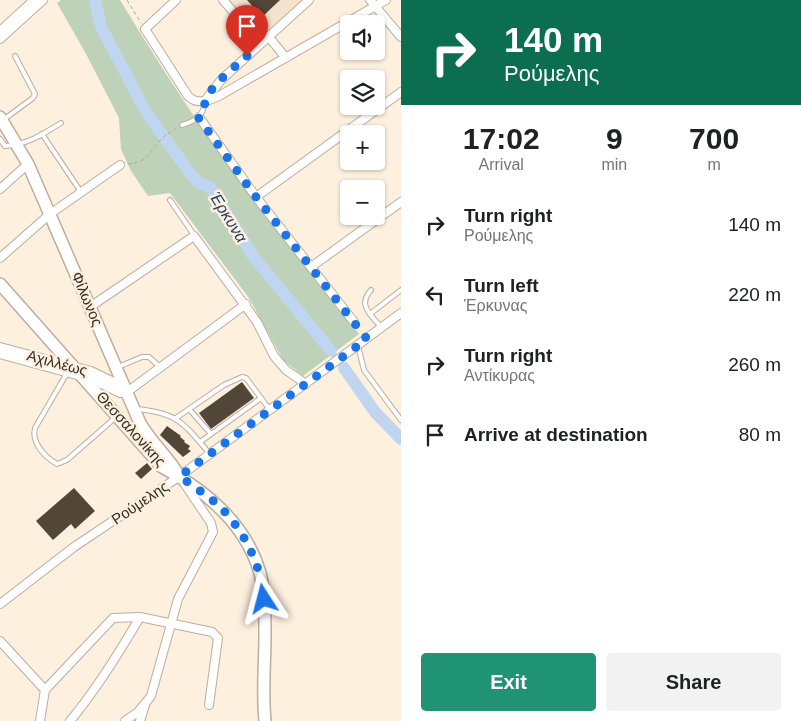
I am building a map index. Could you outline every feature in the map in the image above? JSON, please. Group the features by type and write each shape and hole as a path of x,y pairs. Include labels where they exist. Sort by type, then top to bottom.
{"main road":[{"name":"Φίλωνος","path":"1,122 19,145 28,164 144,430 180,476"},
{"name":"Θεσσαλονίκης","path":"0,284 70,369 83,377 162,467 180,476 217,504 249,548 260,573 264,612 265,721"}],"street":[{"path":"0,31 34,0"},
{"path":"0,38 43,0"},
{"path":"176,0 145,29 188,96 192,100 205,101 219,96 286,58 373,3 386,0"},
{"path":"224,0 260,43"},
{"path":"205,101 221,80 309,0"},
{"path":"373,3 401,36"},
{"path":"268,36 286,58"},
{"path":"256,197 401,92"},
{"path":"198,117 256,197 354,322"},
{"path":"0,189 28,164"},
{"path":"0,258 50,214 120,165"},
{"path":"311,267 401,202"},
{"path":"90,307 194,236 246,304 274,356 286,370 306,384"},
{"path":"127,392 246,304"},
{"name":"Ρούμελης","path":"0,604 74,547 180,476 401,313"},
{"name":"Αχιλλέως","path":"0,347 70,369"},
{"name":"Αχιλλέως","path":"0,354 101,375 127,392"},
{"name":"Αχιλλέως","path":"83,377 100,382 120,393 127,392"},
{"path":"140,721 151,696 178,599 213,532 211,523 180,476"},
{"path":"70,721 85,704 140,617"},
{"path":"40,721 46,690 113,618 140,617 212,632 217,635 209,705"},
{"path":"0,641 46,690"},
{"path":"125,721 146,704"}],"lane":[{"path":"1,122 36,94 15,56"},
{"path":"182,125 198,117 204,108 205,101"},
{"path":"0,139 5,146 19,145 61,122"},
{"path":"42,134 81,192"},
{"path":"170,200 194,236"},
{"path":"371,290 364,300 370,314 381,327"},
{"path":"370,314 401,290"},
{"path":"358,346 368,375 401,420"},
{"path":"116,367 142,357 152,358 160,367"},
{"path":"70,369 35,428 34,434 37,445 51,461 57,464 67,460 118,416"},
{"path":"176,418 224,385 242,376 246,378 271,410"},
{"path":"200,442 261,398"},
{"path":"134,409 158,411 176,418 210,454"},
{"path":"189,409 211,434"}],"path":[{"path":"127,0 145,29"},
{"path":"120,165 143,161 150,156 157,144 173,130"}],"shaded area":[{"path":"226,0 305,0 261,38"}],"green space":[{"path":"61,0 120,0 164,71 211,141 265,214 359,334 303,376 283,360 249,298 170,193 148,196 131,171 121,149 119,118 57,3"}],"building":[{"path":"247,0 280,0 262,17"},
{"path":"242,382 254,398 211,429 199,413"},
{"path":"167,426 181,436 184,442 190,446 188,449 191,451 183,457 160,435"},
{"path":"147,463 152,469 141,479 135,473"},
{"path":"74,488 95,511 75,529 71,524 53,540 36,521"}],"waterway":[{"name":"Έρκυνα","path":"95,0 101,27 146,112 189,172 199,183 210,187 253,256 331,351"},
{"name":"Έρκυνα","path":"344,368 375,412 401,439"}],"route":[{"path":"247,56 210,92 205,101 204,108 198,117 256,197 367,339 180,476 217,504 239,531 260,573 264,599"}]}
